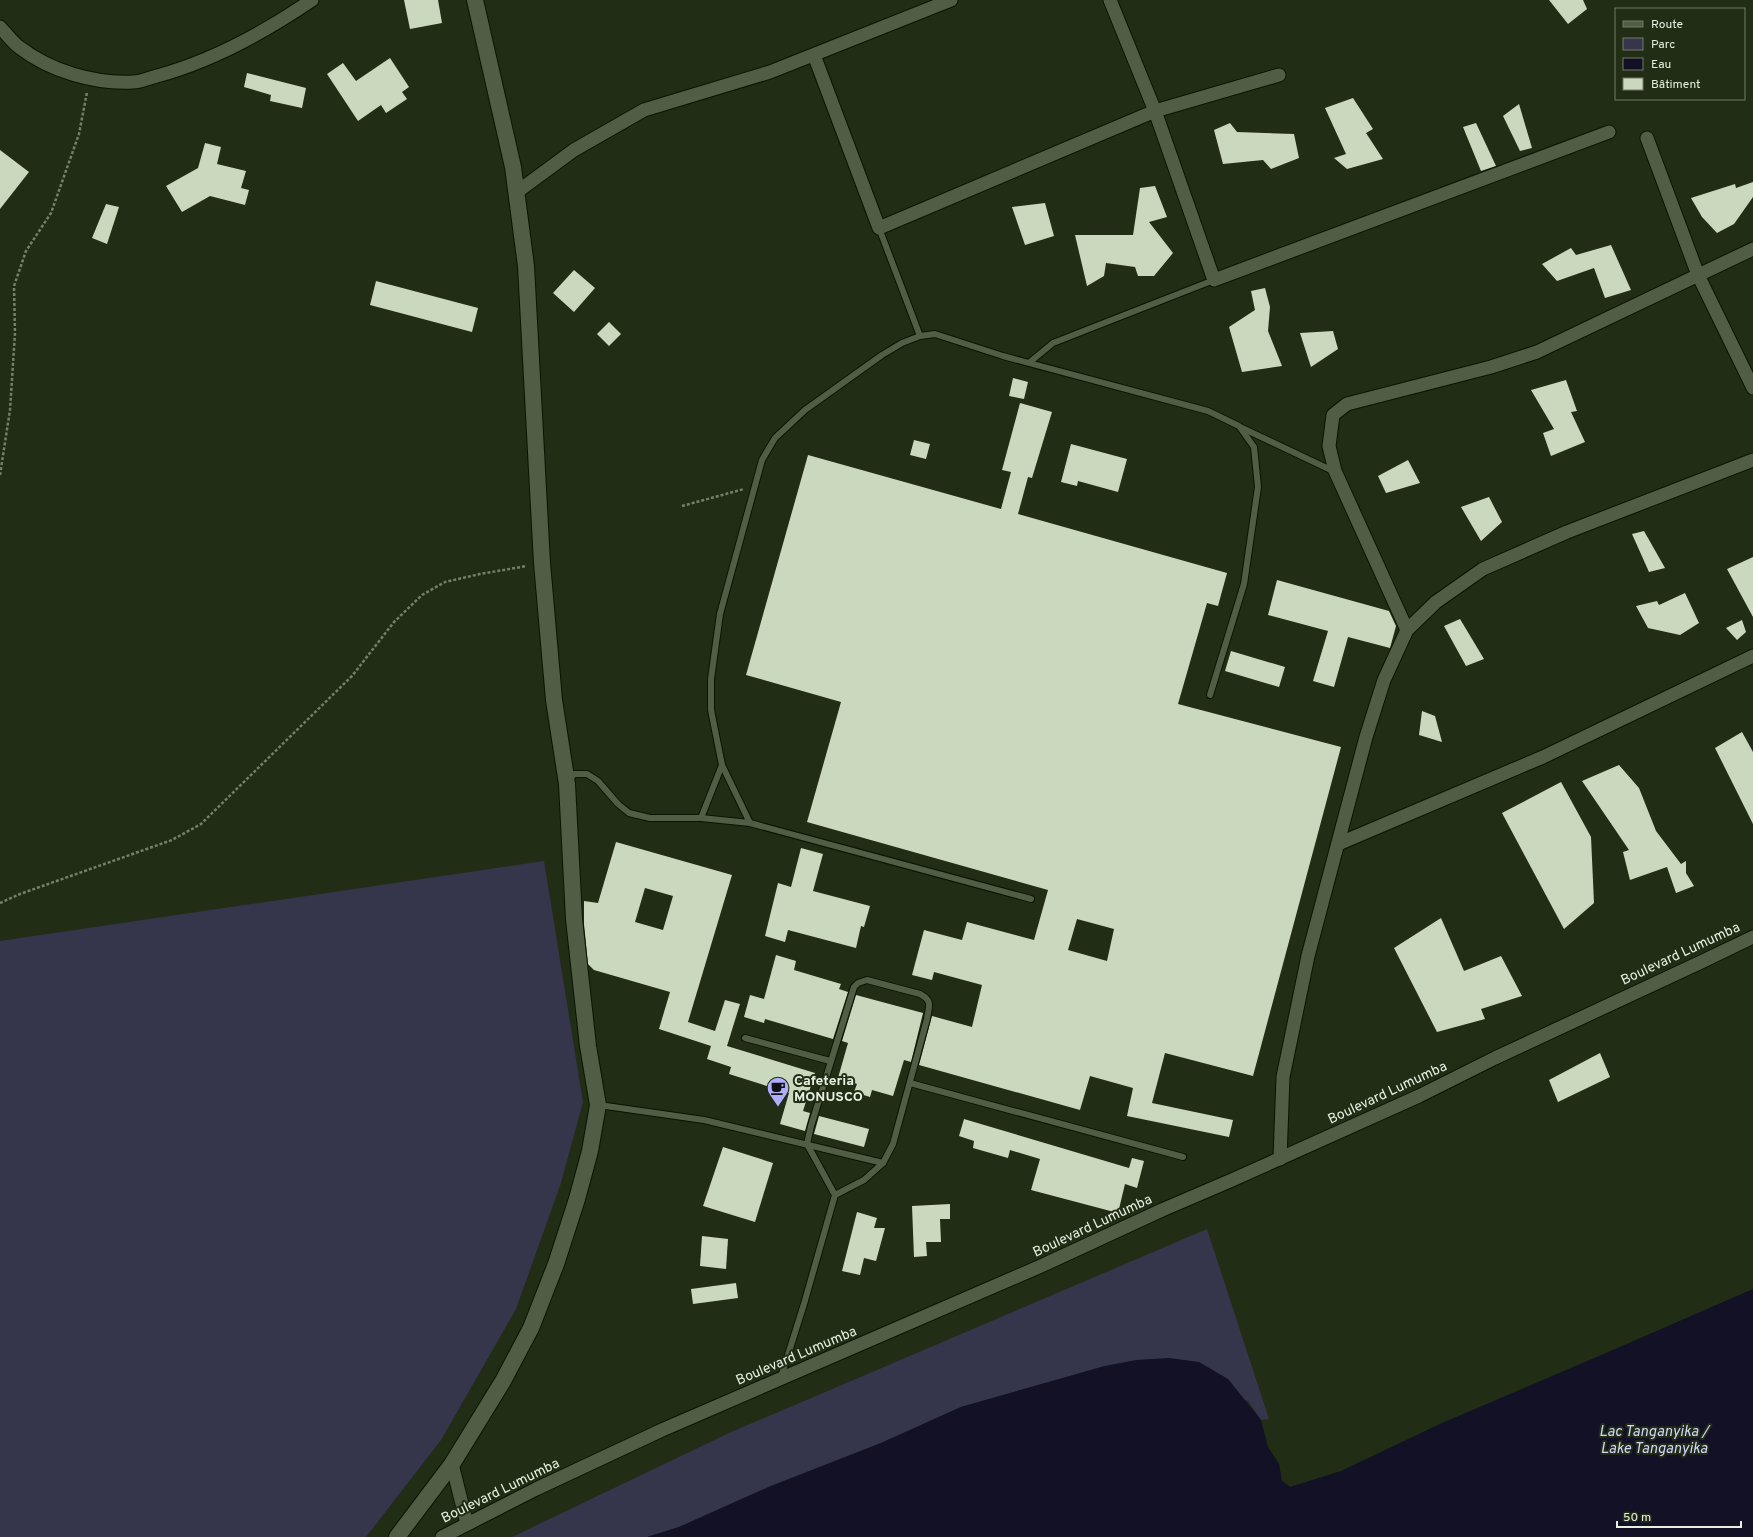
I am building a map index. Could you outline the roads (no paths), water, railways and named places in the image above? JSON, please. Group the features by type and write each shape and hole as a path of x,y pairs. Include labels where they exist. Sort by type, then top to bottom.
{"street":[{"path":"0,27 18,47 53,67 90,79 134,82 172,72 227,49 283,20 312,0"},
{"path":"397,1537 452,1464 503,1381 531,1328 556,1264 577,1199 590,1152 598,1105 588,1046 574,919 567,784 554,700 542,563 526,266 516,192 498,100 475,0"},
{"path":"516,192 574,150 644,110 770,72 951,0"},
{"path":"1110,0 1155,111 1214,280 1609,132"},
{"path":"814,55 879,228 1155,111 1280,75"},
{"path":"1647,138 1698,275 1753,388"},
{"path":"1407,630 1335,471 1329,446 1333,415 1347,404 1491,367 1537,352 1753,249"},
{"path":"1280,1159 1281,1099 1290,1044 1308,956 1366,737 1384,680 1407,630 1436,602 1482,569 1567,532 1753,460"},
{"path":"1338,844 1543,757 1753,656"},
{"name":"Boulevard Lumumba","path":"442,1537 536,1489 662,1430 1041,1266 1162,1210 1280,1159 1419,1096 1495,1058 1641,989 1699,964 1753,937"},
{"path":"452,1464 467,1524"}],"lane":[{"path":"879,228 920,336"},
{"path":"1030,362 1053,343 1214,280"},
{"path":"750,823 722,765 711,710 711,679 720,614 762,460 775,438 805,410 895,347 920,336 935,334 1003,356 1030,362 1208,411 1335,471"},
{"path":"1210,695 1244,584 1258,487 1254,446 1239,426"},
{"path":"701,818 722,765"},
{"path":"567,784 574,774 587,774 598,781 618,804 629,813 650,818 701,818 750,823 1031,899"},
{"path":"780,1379 836,1195 864,1180 883,1163 893,1144 910,1083 929,1004 927,998 920,994 867,980 858,983 854,987 830,1061 807,1144 836,1195"},
{"path":"746,1038 830,1061"},
{"path":"910,1083 1183,1157"},
{"path":"598,1105 704,1120 883,1163"}],"water":[{"name":"Lac Tanganyika / Lake Tanganyika","path":"1753,1289 1753,1537 647,1537 679,1527 771,1486 881,1443 961,1407 1105,1366 1136,1360 1169,1358 1199,1362 1228,1379 1261,1420 1268,1447 1279,1464 1282,1481 1290,1487 1341,1471 1442,1423"}],"place":[{"name":"Cafeteria MONUSCO","path":"778,1108"}]}
